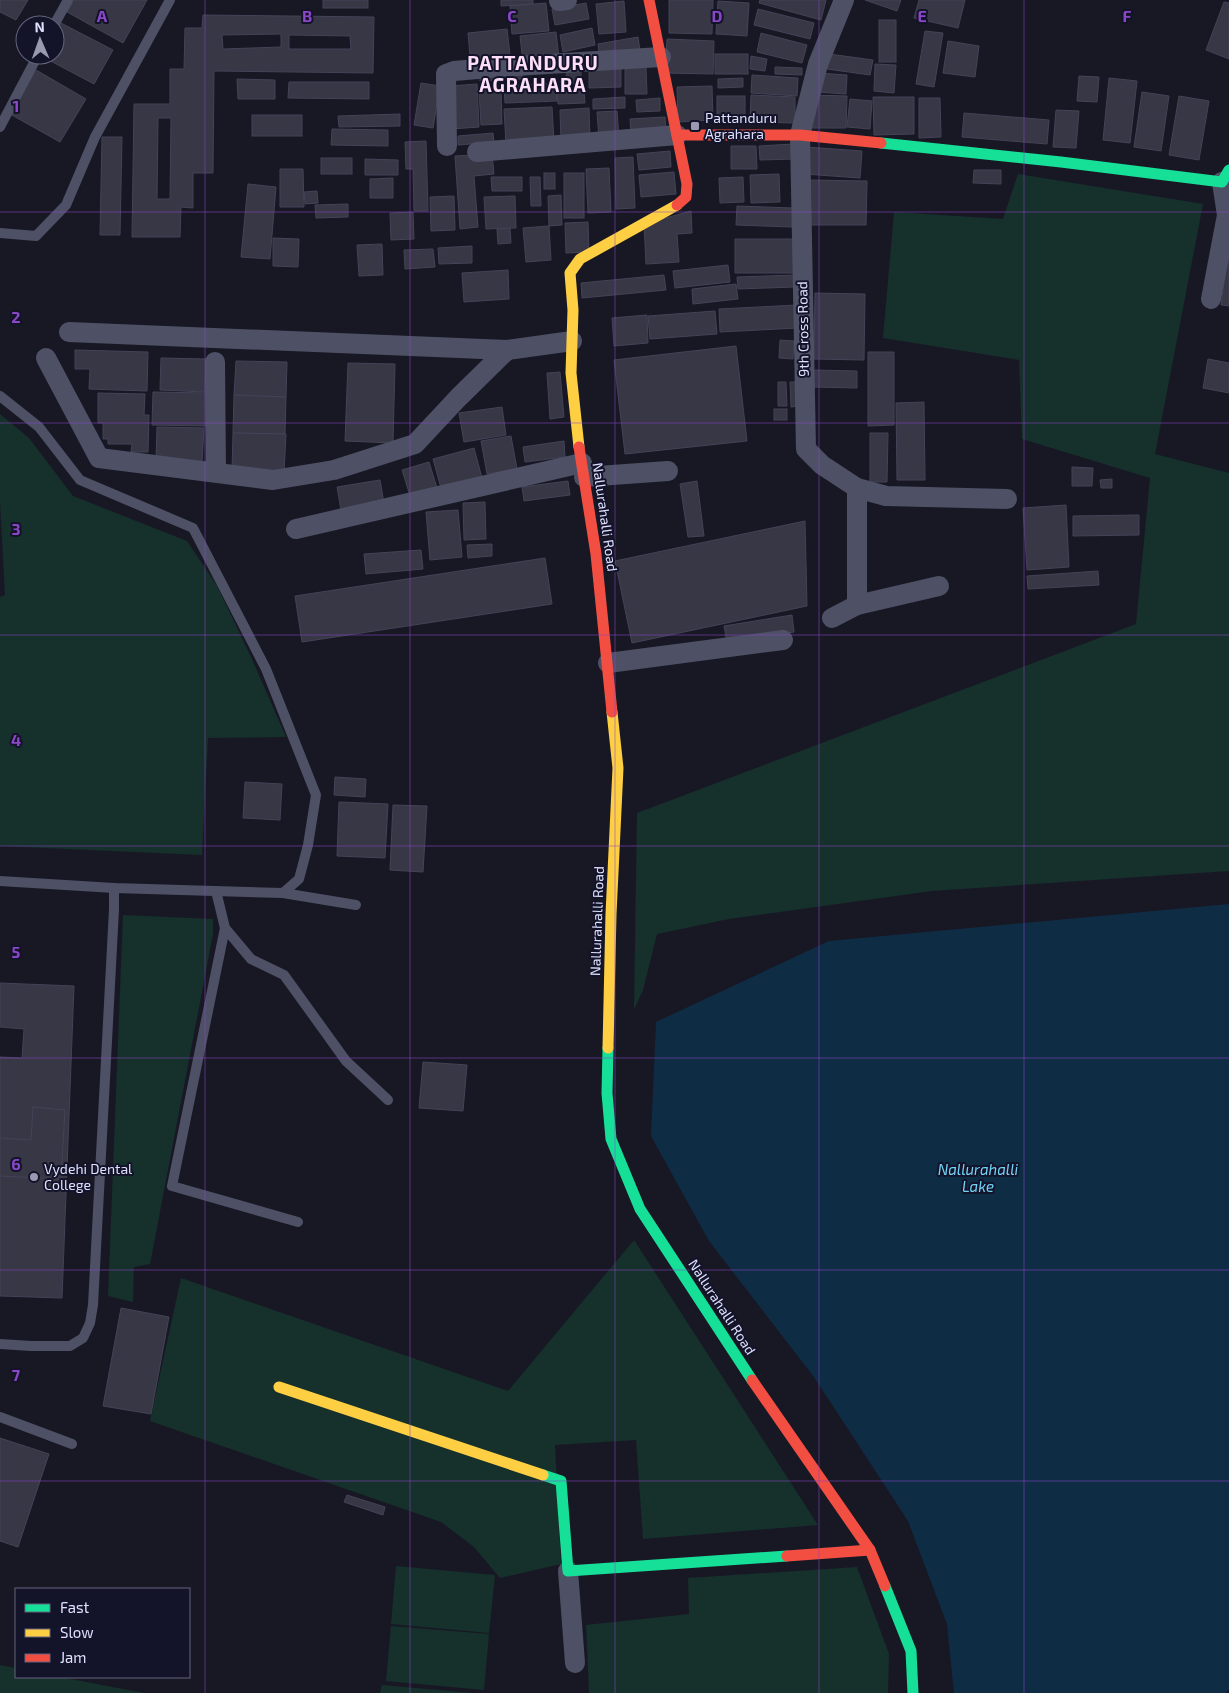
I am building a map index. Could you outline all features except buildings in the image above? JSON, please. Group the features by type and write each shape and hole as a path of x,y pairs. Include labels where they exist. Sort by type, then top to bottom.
{"street":[{"path":"649,0 677,135"},
{"name":"9th Cross Road","path":"844,0 818,64 800,135 806,450 822,465 857,488 886,496 1007,499"},
{"path":"446,146 446,74 454,71 502,66 661,57"},
{"path":"477,152 677,135 800,135 1061,162 1226,176 1227,216 1211,298"},
{"name":"Nallurahalli Road","path":"677,135 687,184 686,197 676,206 580,259 570,273 572,310 571,372 596,554 618,768 611,914 607,1093 611,1139 640,1209 744,1368 870,1550 911,1651 913,1693"},
{"path":"69,332 507,350 572,341"},
{"path":"46,358 99,458 273,480 334,470 415,444 507,350"},
{"path":"215,362 216,472"},
{"path":"296,529 583,470 668,471"},
{"path":"857,488 857,605"},
{"path":"832,618 857,605 939,586"},
{"path":"608,663 783,640"},
{"path":"279,1387 561,1481 575,1663"},
{"path":"568,1572 870,1550"}],"lane":[{"path":"60,15 68,0"},
{"path":"0,233 36,236 66,205 95,137 170,0"},
{"path":"0,127 33,65"},
{"path":"0,396 39,427 80,480 193,528 266,668 316,795 308,845 299,879 283,893"},
{"path":"0,882 114,888 283,893 356,905"},
{"path":"0,1344 70,1346 83,1338 90,1324 93,1305 114,888"},
{"path":"216,891 225,928 172,1186 298,1222"},
{"path":"225,928 251,960 284,975 346,1061 388,1100"},
{"path":"0,1418 72,1444"}],"green space":[{"path":"1018,174 1203,204 1155,454 1229,473 1229,871 932,891 729,919 657,934 643,990 634,1010 637,813 1136,624 1150,478 1022,439 1019,360 883,338 894,212 1003,219"},
{"path":"0,414 29,438 73,496 187,541 217,586 251,657 286,737 208,738 202,855 0,846 0,597 5,595 0,501"},
{"path":"123,915 213,919 213,934 150,1264 134,1267 133,1302 108,1296"},
{"path":"634,1240 818,1525 643,1539 636,1440 555,1445 561,1564 500,1578 474,1547 441,1522 150,1421 181,1278 508,1391"},
{"path":"396,1566 495,1575 489,1633 391,1624"},
{"path":"857,1567 889,1654 888,1693 589,1693 586,1625 689,1614 688,1578"},
{"path":"391,1626 489,1634 484,1690 386,1681"},
{"path":"0,1665 15,1668 15,1678 65,1678 144,1693 0,1693"},
{"path":"382,1685 473,1693 380,1693"}],"water":[{"name":"Nallurahalli Lake","path":"1229,904 1229,1689 1226,1693 954,1693 947,1624 908,1521 814,1377 709,1241 651,1136 656,1022 829,941"}],"traffic: fast":[{"path":"881,143 1061,162 1222,182 1229,170"},
{"path":"608,1048 607,1093 611,1139 640,1209 752,1380"},
{"path":"543,1475 561,1481 568,1571 787,1556"},
{"path":"885,1586 911,1651 913,1693"}],"traffic: slow":[{"path":"579,447 571,373 573,310 570,273 580,259 677,205"},
{"path":"608,1048 611,914 618,768 612,712"},
{"path":"279,1387 543,1475"}],"traffic: jam":[{"path":"649,0 687,184 686,197 677,205"},
{"path":"677,135 800,135 881,143"},
{"path":"579,447 596,554 612,712"},
{"path":"752,1380 870,1550 885,1586"},
{"path":"787,1556 870,1550"}],"place":[{"name":"Pattanduru Agrahara","path":"695,126"},
{"name":"Vydehi Dental College","path":"34,1177"}],"district":[{"name":"PATTANDURU AGRAHARA","path":"533,74"}]}
